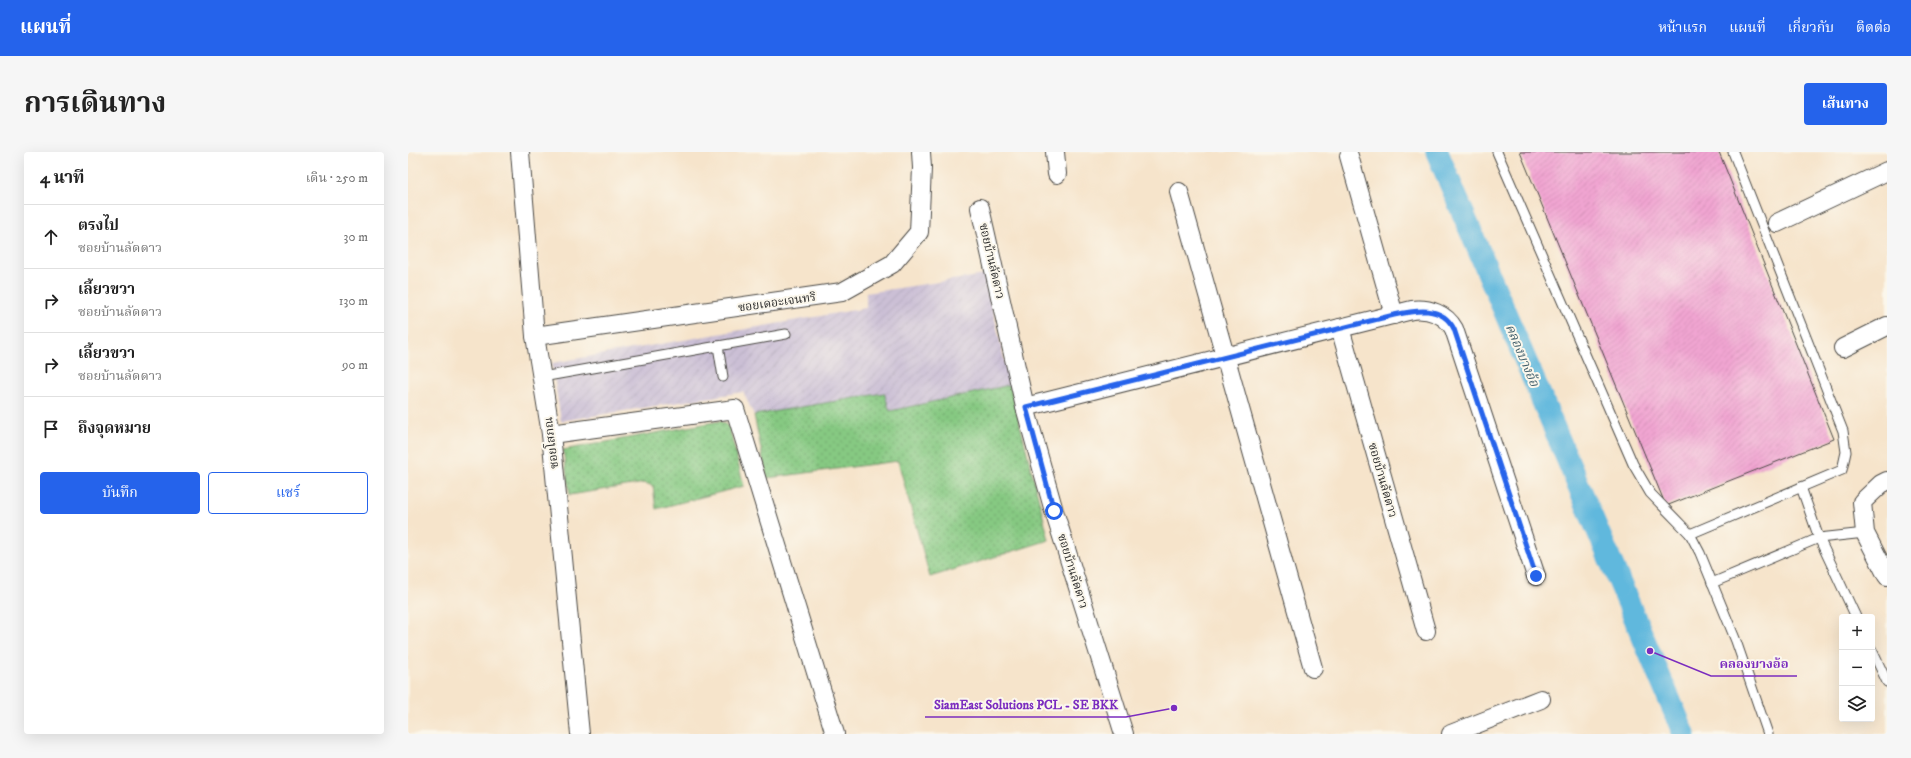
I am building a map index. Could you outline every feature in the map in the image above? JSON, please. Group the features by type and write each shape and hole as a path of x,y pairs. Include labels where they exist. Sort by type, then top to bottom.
{"street":[{"name":"ซอยโสภณ","path":"520,152 535,336 551,434 580,734"},
{"name":"ซอยเดอะเจนทริ","path":"535,336 842,292 892,264 919,232 922,168 921,152"},
{"path":"1055,152 1057,174"},
{"path":"1349,156 1394,315"},
{"path":"1777,223 1887,171"},
{"path":"1179,192 1313,668"},
{"name":"ซอยบ้านลัดดาว","path":"980,208 1026,407 1054,511 1124,734"},
{"path":"1026,407 1226,358 1412,310 1428,310 1446,319 1452,325 1536,576"},
{"path":"1842,348 1887,326"},
{"name":"ซอยบ้านลัดดาว","path":"1340,328 1426,631"},
{"path":"551,434 735,409 835,734"},
{"path":"1887,481 1881,484 1862,502 1865,533 1887,576"},
{"path":"1451,734 1541,699"}],"lane":[{"path":"1497,152 1633,464 1650,493 1690,534 1736,640 1768,734"},
{"path":"1690,534 1842,470 1846,452 1843,431 1733,152"},
{"path":"542,377 786,334"},
{"path":"718,346 723,377"},
{"path":"1801,487 1819,538 1855,614"},
{"path":"1712,583 1819,538 1865,533"},
{"path":"1875,656 1887,682"}],"shaded area":[{"path":"985,275 1010,385 890,411 884,393 754,415 743,392 561,421 552,363 866,308 866,293"}],"green space":[{"path":"1010,385 1049,540 930,577 898,461 767,478 754,415 884,393 890,411"},
{"path":"720,421 729,427 744,486 656,509 653,486 645,483 570,495 563,450"}],"building":[{"path":"1520,152 1719,152 1834,439 1666,506"}],"waterway":[{"name":"คลองบางอ้อ","path":"1437,152 1684,734"}],"place":[{"name":"คลองบางอ้อ","path":"1650,651"},
{"name":"SiamEast Solutions PCL - SE BKK","path":"1174,708"}],"route":[{"path":"1054,511 1026,407 1412,310 1428,310 1437,313 1446,319 1454,329 1536,576"}]}
